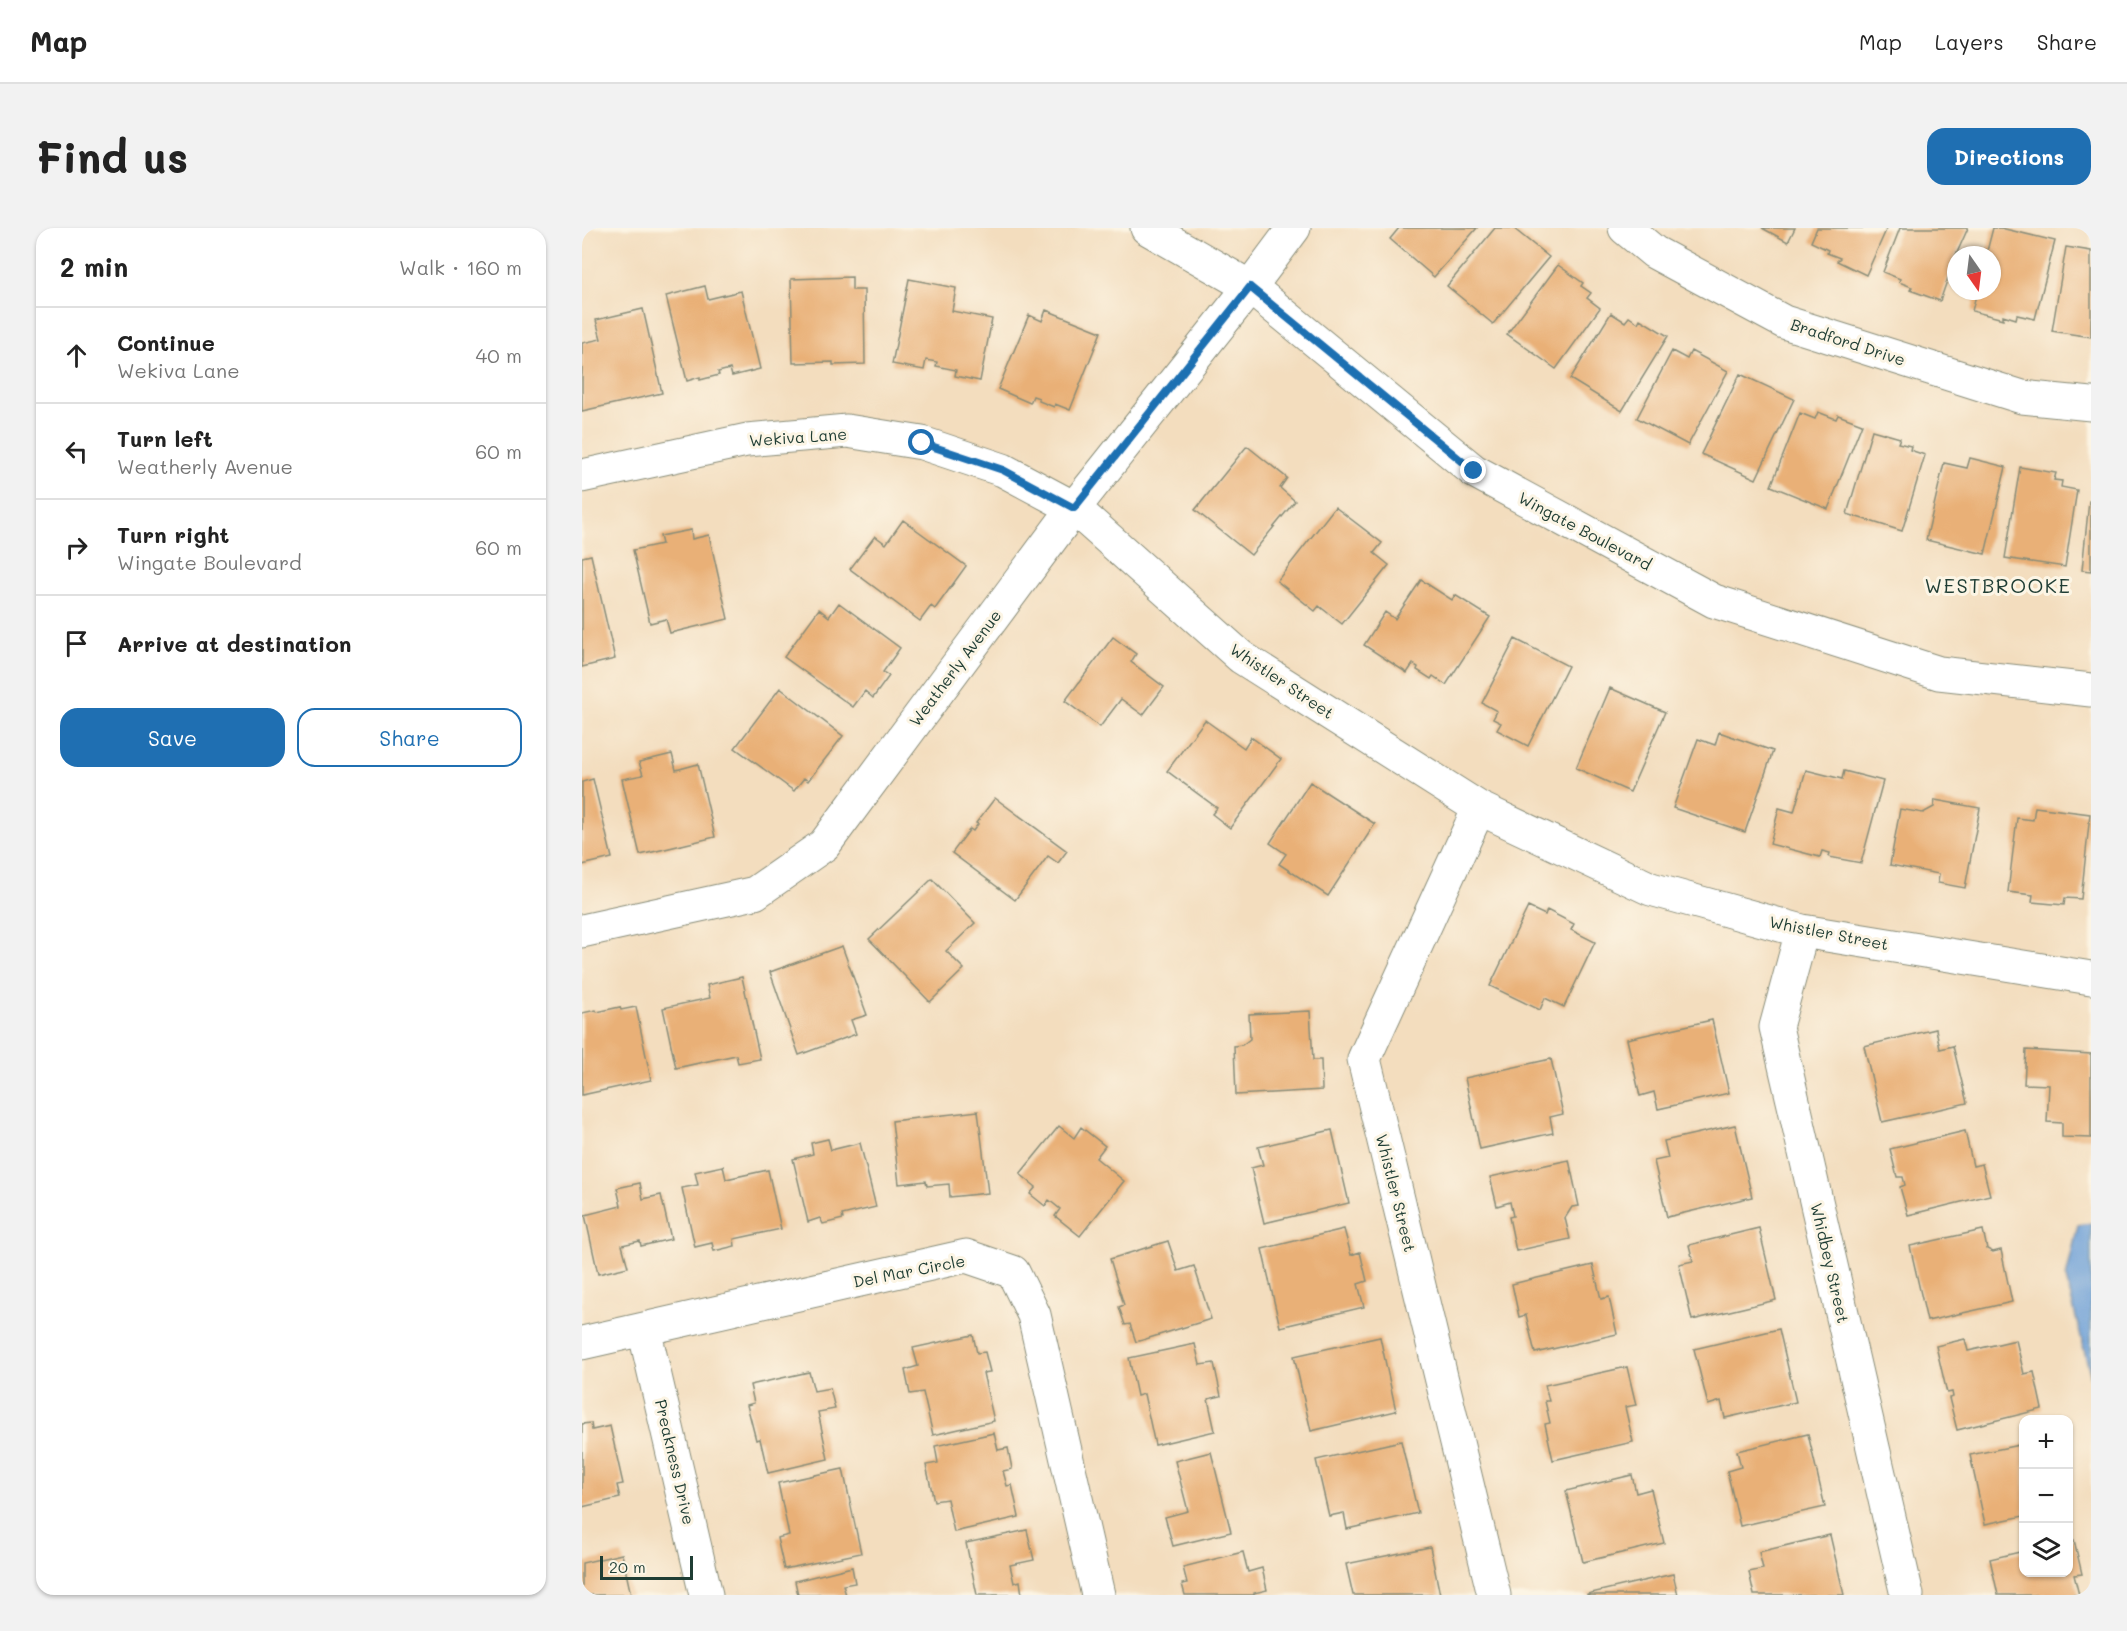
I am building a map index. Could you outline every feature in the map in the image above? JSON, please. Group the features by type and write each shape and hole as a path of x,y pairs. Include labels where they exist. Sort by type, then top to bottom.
{"street":[{"name":"Wingate Boulevard","path":"1147,228 1250,287 1474,471 1714,601 1939,673 2091,690"},
{"name":"Weatherly Avenue","path":"582,931 755,893 824,845 1074,508 1250,287 1294,228"},
{"name":"Bradford Drive","path":"1625,228 1654,252 1784,322 2022,397 2091,404"},
{"name":"Wekiva Lane","path":"582,476 747,440 847,431 922,443 993,466 1074,508"},
{"name":"Whistler Street","path":"1074,508 1241,657 1479,808 1651,889 1802,931 2091,978"},
{"name":"Whistler Street","path":"1479,808 1364,1059 1494,1595"},
{"name":"Whidbey Street","path":"1802,931 1776,1027 1907,1595"},
{"name":"Del Mar Circle","path":"582,1343 966,1256 1013,1272 1034,1315 1098,1595"},
{"name":"Preakness Drive","path":"644,1329 706,1595"}],"water":[{"path":"2091,1223 2091,1377 2066,1278 2078,1225"}],"building":[{"path":"1399,228 1477,228 1434,277 1390,239"},
{"path":"1495,228 1513,228 1549,257 1493,324 1447,286"},
{"path":"1762,228 1795,228 1788,242"},
{"path":"1817,228 1887,228 1866,275 1837,261 1840,258 1827,253 1828,250 1811,242"},
{"path":"1900,228 1968,228 1960,246 1947,246 1947,281 1940,301 1910,290 1912,287 1899,282 1900,279 1883,272"},
{"path":"1993,228 2055,241 2035,319 2017,315 2016,319 2003,315 2003,319 1972,311 1975,300 2001,300 2001,246 1988,246"},
{"path":"2066,247 2091,251 2091,337 2052,331"},
{"path":"1558,265 1583,283 1581,286 1591,293 1587,298 1600,308 1556,369 1507,334"},
{"path":"852,277 852,290 864,290 865,364 793,363 791,279"},
{"path":"909,279 956,288 952,311 992,319 980,381 955,376 956,370 936,366 937,362 926,360 924,370 892,364"},
{"path":"705,286 708,299 741,291 760,369 732,376 730,369 718,372 719,375 687,381 666,296"},
{"path":"643,309 662,393 582,411 582,343 601,339 596,320"},
{"path":"1046,310 1101,332 1070,410 1055,404 1054,407 1033,396 1030,403 998,389 1029,315 1042,321"},
{"path":"1611,313 1625,322 1629,317 1638,323 1640,319 1668,336 1622,411 1570,379"},
{"path":"1672,351 1687,359 1691,351 1728,371 1688,445 1637,418"},
{"path":"1740,374 1794,399 1756,479 1701,454"},
{"path":"1818,412 1836,419 1838,415 1862,424 1828,509 1771,486 1800,413 1815,419"},
{"path":"1872,430 1900,438 1898,443 1911,446 1910,450 1925,455 1902,531 1847,514"},
{"path":"1247,446 1287,478 1280,488 1295,501 1251,555 1195,510"},
{"path":"1970,458 2006,467 1985,554 1926,540 1944,463 1967,468"},
{"path":"2020,467 2056,473 2054,480 2062,481 2061,487 2077,490 2065,567 2005,558"},
{"path":"2089,501 2091,501 2091,571 2082,570"},
{"path":"1335,507 1382,543 1374,553 1389,565 1342,624 1319,606 1315,611 1277,581"},
{"path":"903,520 966,566 935,609 931,606 920,621 850,569 875,536 886,544"},
{"path":"691,530 692,539 709,535 728,619 670,633 666,619 650,623 633,550 662,544 660,536"},
{"path":"591,555 615,659 582,667 582,557"},
{"path":"1421,580 1452,600 1455,595 1490,617 1446,685 1433,676 1431,679 1417,670 1418,667 1413,664 1407,673 1364,645 1385,612 1395,619"},
{"path":"839,603 900,648 883,672 889,676 873,698 865,691 853,707 784,657 819,609 829,617"},
{"path":"1113,637 1136,654 1131,662 1164,687 1143,715 1121,699 1100,727 1065,701"},
{"path":"1515,639 1568,666 1528,746 1497,730 1501,723 1493,719 1497,711 1482,703"},
{"path":"780,688 843,736 808,781 804,778 794,791 735,748"},
{"path":"1610,688 1665,712 1630,792 1576,768"},
{"path":"1205,720 1244,748 1251,737 1281,759 1230,828 1212,814 1217,808 1167,771"},
{"path":"1719,732 1773,751 1745,832 1673,808 1698,739 1715,745"},
{"path":"672,754 676,770 698,764 715,837 640,855 622,779 643,775 639,762"},
{"path":"1806,770 1842,779 1844,771 1883,781 1861,863 1829,857 1830,853 1822,851 1820,857 1770,844 1779,808 1794,812"},
{"path":"593,779 612,858 582,865 582,782"},
{"path":"1310,782 1375,824 1328,896 1279,864 1286,854 1270,843"},
{"path":"995,798 1067,851 1058,863 1048,856 1015,900 952,853 970,829 973,831 978,824 976,823"},
{"path":"1935,800 1980,808 1965,888 1938,883 1939,874 1890,865 1900,809 1923,813 1934,807"},
{"path":"2035,807 2090,814 2081,899 2065,898 2064,905 2032,902 2033,895 2008,892 2017,818 2033,820"},
{"path":"932,879 975,923 946,951 964,969 930,1002 869,939"},
{"path":"1528,907 1545,915 1547,910 1574,924 1571,930 1595,942 1564,1007 1545,998 1540,1010 1490,986"},
{"path":"842,946 867,1015 851,1020 856,1034 799,1055 770,972"},
{"path":"742,977 760,1059 738,1063 736,1055 676,1068 663,1008 710,998 707,985"},
{"path":"620,1007 621,1010 636,1007 651,1080 582,1095 582,1013"},
{"path":"1310,1011 1313,1060 1321,1060 1322,1090 1236,1095 1234,1046 1242,1045 1250,1039 1249,1014"},
{"path":"1712,1020 1729,1093 1658,1109 1654,1092 1640,1096 1627,1039"},
{"path":"1936,1029 1940,1049 1953,1046 1967,1103 1882,1122 1864,1046"},
{"path":"2026,1050 2091,1054 2091,1138 2062,1137 2062,1123 2047,1122 2049,1085 2024,1084"},
{"path":"1551,1059 1563,1114 1550,1117 1553,1133 1480,1149 1465,1078"},
{"path":"978,1111 988,1193 950,1197 949,1184 927,1186 926,1181 899,1184 892,1121"},
{"path":"1735,1125 1752,1197 1667,1217 1654,1161 1668,1158 1664,1141"},
{"path":"1059,1126 1074,1138 1081,1127 1105,1146 1096,1158 1124,1181 1080,1236 1055,1216 1060,1209 1049,1200 1045,1206 1030,1194 1036,1187 1020,1174"},
{"path":"1332,1130 1349,1203 1264,1223 1251,1168 1263,1165 1258,1147"},
{"path":"1965,1131 1973,1166 1982,1164 1990,1195 1908,1215 1900,1187 1905,1185 1903,1177 1897,1177 1890,1149"},
{"path":"828,1139 831,1150 860,1143 876,1207 842,1215 843,1219 823,1224 820,1218 808,1222 793,1159 813,1154 811,1143"},
{"path":"1569,1160 1579,1206 1572,1207 1565,1218 1570,1239 1516,1251 1509,1217 1513,1216 1510,1202 1497,1206 1490,1177"},
{"path":"723,1166 726,1179 768,1170 781,1229 734,1239 735,1246 714,1251 712,1243 695,1247 682,1188 698,1185 695,1172"},
{"path":"640,1183 643,1199 661,1195 671,1239 641,1246 640,1241 622,1245 628,1267 598,1274 585,1215 621,1206 617,1188"},
{"path":"1759,1228 1776,1300 1692,1320 1679,1264 1693,1261 1689,1245"},
{"path":"1344,1229 1351,1255 1360,1252 1367,1281 1358,1284 1364,1307 1280,1327 1262,1249"},
{"path":"1983,1230 1987,1249 1993,1252 2001,1250 2012,1302 1927,1321 1910,1246"},
{"path":"1168,1241 1178,1271 1194,1266 1211,1319 1136,1342 1130,1324 1125,1325 1119,1307 1124,1305 1110,1259"},
{"path":"1593,1265 1601,1299 1609,1297 1617,1334 1535,1353 1526,1315 1519,1317 1512,1284"},
{"path":"1779,1329 1796,1402 1725,1418 1721,1401 1708,1405 1694,1349"},
{"path":"973,1335 977,1353 985,1352 990,1372 983,1373 994,1421 933,1435 923,1392 910,1394 905,1370 918,1366 913,1348"},
{"path":"1380,1337 1396,1411 1311,1431 1294,1356"},
{"path":"1965,1339 1968,1351 2016,1340 2024,1374 2034,1372 2042,1409 1957,1430 1949,1398 1953,1397 1952,1392 1947,1393 1936,1346"},
{"path":"1195,1344 1200,1365 1214,1363 1221,1396 1208,1399 1215,1431 1155,1445 1144,1394 1137,1396 1129,1358"},
{"path":"1627,1367 1636,1405 1625,1407 1633,1442 1553,1460 1545,1424 1550,1423 1545,1401 1549,1401 1545,1385"},
{"path":"809,1372 814,1391 830,1388 835,1409 818,1412 828,1459 768,1473 760,1439 756,1440 747,1405 754,1403 750,1385"},
{"path":"591,1423 592,1430 610,1426 623,1484 617,1485 620,1498 582,1507 582,1424"},
{"path":"994,1433 998,1450 1008,1448 1012,1469 1003,1471 1007,1486 1012,1485 1019,1517 954,1532 947,1499 934,1501 926,1465 938,1463 935,1446"},
{"path":"1808,1434 1825,1507 1740,1526 1727,1471 1741,1467 1737,1451"},
{"path":"1401,1441 1418,1513 1347,1529 1344,1513 1329,1516 1316,1460"},
{"path":"2019,1445 2019,1517 1985,1524 1970,1455"},
{"path":"1211,1452 1231,1532 1173,1546 1165,1517 1188,1511 1175,1461"},
{"path":"843,1469 861,1553 784,1569 777,1538 789,1535 778,1483"},
{"path":"1632,1475 1636,1493 1651,1489 1664,1543 1583,1562 1566,1491"},
{"path":"1027,1530 1034,1560 1010,1565 1014,1583 1020,1581 1022,1595 977,1595 966,1543"},
{"path":"1830,1535 1844,1595 1754,1595 1749,1572 1763,1569 1759,1552"},
{"path":"2073,1540 2082,1574 2074,1575 2079,1595 1998,1595 1990,1559 2019,1552 2019,1577 2073,1577"},
{"path":"1430,1547 1440,1595 1353,1595 1346,1564"},
{"path":"1243,1552 1248,1572 1262,1568 1267,1590 1254,1593 1254,1595 1185,1595 1182,1584 1187,1583 1183,1567"},
{"path":"622,1554 631,1595 582,1595 582,1563"},
{"path":"852,1567 855,1583 843,1585 846,1595 798,1595 795,1581"},
{"path":"1673,1574 1678,1595 1587,1595 1587,1594"}],"district":[{"name":"WESTBROOKE","path":"1998,586"}],"route":[{"path":"922,443 1003,470 1074,508 1250,287 1474,471"}]}
